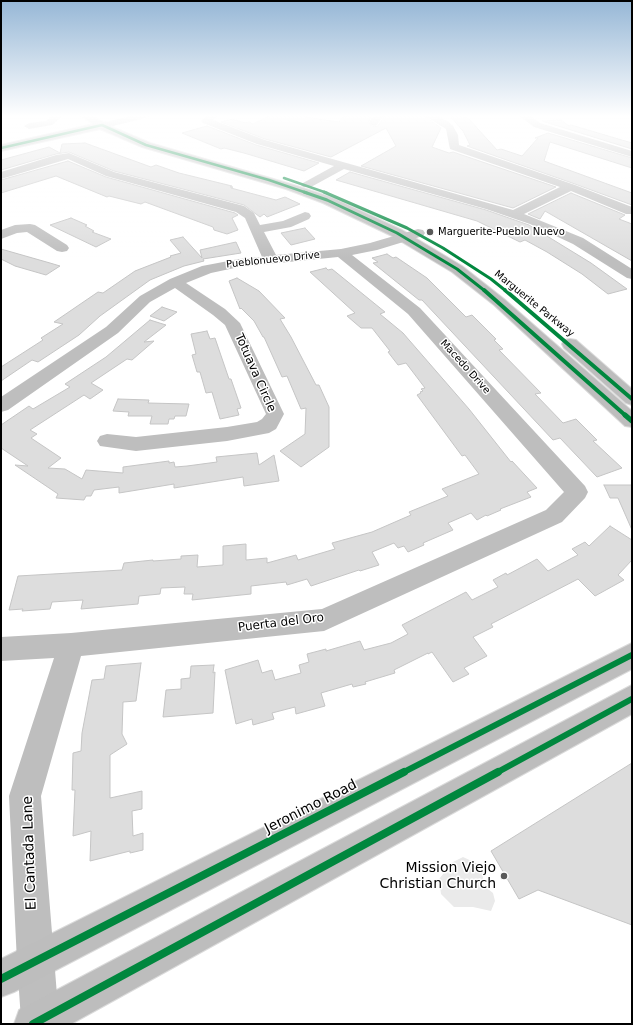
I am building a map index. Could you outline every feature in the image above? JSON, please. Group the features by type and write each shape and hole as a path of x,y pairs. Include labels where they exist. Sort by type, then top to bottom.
{"main road":[{"name":"Marguerite Parkway","path":"212,163 302,187 355,213 443,248 491,279 572,346 632,399"},
{"name":"Marguerite Parkway","path":"411,236 457,269 499,302 632,421"},
{"name":"Jeronimo Road","path":"1,979 632,655"},
{"path":"37,1022 632,699"}],"street":[{"path":"1,176 46,163"},
{"path":"85,163 110,174 240,209 250,216 271,260"},
{"path":"335,163 514,214 553,229 578,242 632,275"},
{"path":"500,163 571,187 630,211"},
{"path":"302,187 343,165"},
{"path":"514,214 571,187"},
{"path":"257,229 286,224 306,216"},
{"path":"1,235 15,229 30,228 62,248"},
{"name":"Pueblonuevo Drive","path":"1,406 112,330 145,299 175,282 207,269 239,263 342,253 372,247 411,236"},
{"name":"Macedo Drive","path":"342,253 414,311 577,492"},
{"name":"Totuava Circle","path":"107,441 136,444 226,434 262,428 269,424 273,418 274,414 232,323 220,312 175,282"},
{"name":"Puerta del Oro","path":"1,649 71,645 324,620 554,516 577,492"},
{"name":"El Cantada Lane","path":"37,1022 25,796 71,645"}],"shaded area":[{"path":"463,857 478,864 483,873 483,885 493,893 495,901 491,911 473,907 454,907 441,894 439,879 453,862"}],"building":[{"path":"1,163 26,163 1,170"},
{"path":"62,163 72,163 106,177 235,213 238,215 232,218 238,230 227,234 214,230 213,227 145,202 141,204 109,196 107,197 56,176 1,193 1,180"},
{"path":"95,163 140,163 151,167 156,165 179,173 232,186 230,187 233,187 231,188 276,200 285,197 300,204 267,217 264,214 260,217 244,205 114,171"},
{"path":"277,163 319,163 304,171"},
{"path":"367,163 485,163 556,187 513,208 361,166"},
{"path":"515,163 549,163 632,193 632,205"},
{"path":"616,163 632,163 632,168"},
{"path":"350,172 486,210 529,225 591,263 627,289 608,294 582,274 525,240 520,242 477,221 336,180"},
{"path":"571,193 625,215 619,219 632,224 632,261 545,211 540,219 528,214"},
{"path":"71,218 87,225 85,226 94,231 92,232 111,239 96,247 50,225"},
{"path":"305,228 315,239 291,245 281,233"},
{"path":"183,237 202,258 200,250 236,242 241,253 203,259 204,261 184,266 150,280 100,316 79,335 38,362 32,360 1,381 1,367 43,340 41,338 63,324 54,322 98,292 103,293 135,271 171,257 170,256 181,253 170,240"},
{"path":"1,249 60,266 46,275 15,266 1,259"},
{"path":"387,254 393,258 396,257 427,278 466,317 472,315 496,339 494,340 503,349 499,350 541,393 535,394 563,423 576,419 597,440 593,441 622,468 597,477 560,438 553,440 422,300 419,300 373,263 378,262 372,258"},
{"path":"326,268 328,270 332,269 385,312 380,314 403,333 469,409 511,462 512,461 537,488 527,492 531,497 477,520 471,513 448,523 453,530 423,543 424,545 408,552 404,546 398,548 394,543 372,552 379,565 311,586 307,579 287,585 286,582 251,586 251,594 192,600 193,594 184,594 185,587 161,588 160,594 139,596 138,604 81,609 83,600 52,602 50,609 22,611 23,609 9,610 18,576 122,570 124,563 181,559 181,556 198,555 197,567 223,565 223,546 246,544 246,560 267,558 267,563 296,555 298,560 335,549 332,543 372,532 411,515 409,512 448,496 442,489 479,474 465,455 462,456 417,395 423,391 421,389 425,388 406,363 398,365 388,352 390,351 372,328 361,328 347,316 355,313 310,272"},
{"path":"237,278 259,291 285,318 280,319 316,385 319,385 329,407 329,447 301,467 280,451 305,434 306,408 301,409 287,376 282,377 264,337 254,321 241,308 240,309 229,281"},
{"path":"162,307 177,312 164,321 150,316"},
{"path":"150,320 166,325 144,342 154,341 132,360 127,359 91,383 103,390 90,399 84,395 30,430 37,434 31,438 61,458 48,468 65,469 82,479 86,470 123,473 123,467 169,461 169,463 174,462 175,467 187,466 217,462 216,457 257,453 259,465 274,455 279,481 244,486 243,477 174,488 174,484 119,493 119,487 94,490 91,496 86,496 84,500 56,498 58,494 15,465 28,466 1,448 1,425 29,406 33,409 70,387 65,384 106,357"},
{"path":"207,331 210,339 215,338 229,379 231,379 241,408 237,409 239,415 220,419 212,392 206,393 200,372 197,372 192,355 196,354 191,334"},
{"path":"118,399 149,400 148,403 189,404 186,416 175,416 174,419 169,419 168,424 150,424 152,416 128,416 129,412 113,411"},
{"path":"604,485 632,485 632,530 618,498 610,498"},
{"path":"610,526 632,540 632,560 618,575 624,580 595,596 578,579 491,624 493,627 473,637 487,656 464,668 469,674 453,682 432,652 394,670 395,673 365,682 366,684 353,687 352,684 321,693 325,706 296,714 295,707 272,713 274,719 253,725 252,719 236,724 225,670 258,660 262,673 272,670 275,680 301,673 299,665 309,662 307,654 326,649 326,651 360,641 364,650 391,643 408,634 402,625 466,592 472,600 498,587 493,580 506,573 507,575 537,559 548,571 578,555 572,549 585,542 589,546"},
{"path":"141,663 136,701 123,702 122,734 127,744 110,755 110,798 142,791 142,809 132,811 133,836 143,833 143,850 130,853 130,851 90,861 91,831 73,836 75,790 72,790 73,753 81,751 82,733 92,680 104,679 106,666"},
{"path":"214,665 213,713 163,717 166,690 181,689 181,679 190,678 191,666"},
{"path":"632,763 632,925 538,890 519,899 491,851"}],"cycle path":[{"path":"209,163 269,180 327,200 397,233 457,269 499,302 632,421"},
{"path":"284,178 336,196 375,213 407,228 443,248 491,279 632,399"},
{"path":"1,979 632,655"},
{"path":"33,1024 632,699"}],"place":[{"name":"Marguerite-Pueblo Nuevo","path":"430,232"},
{"name":"Mission Viejo Christian Church","path":"504,876"}]}
